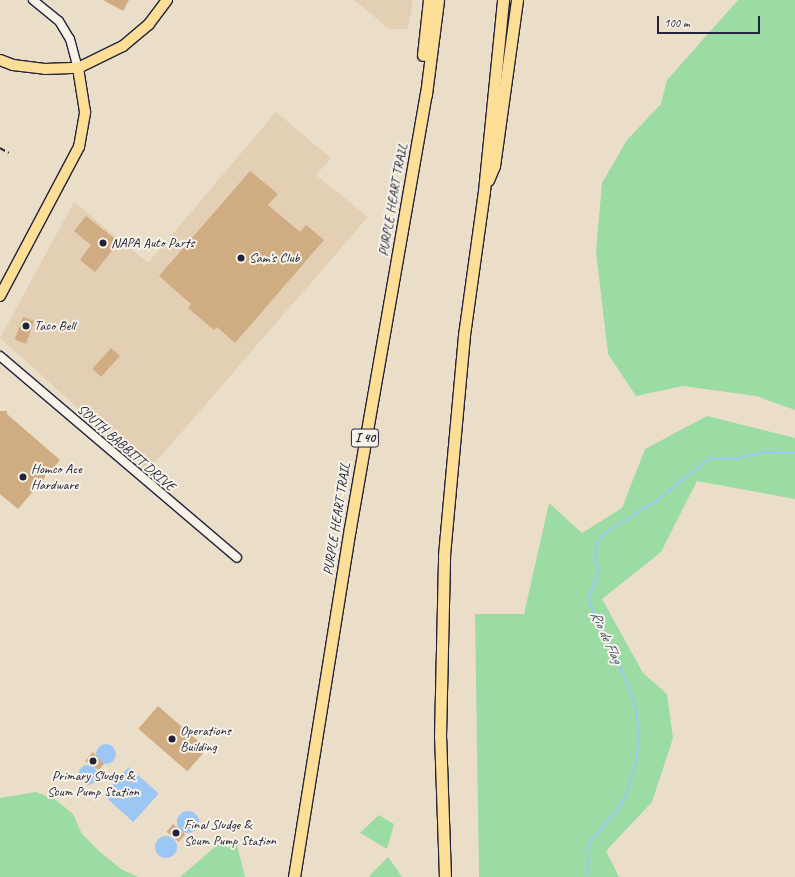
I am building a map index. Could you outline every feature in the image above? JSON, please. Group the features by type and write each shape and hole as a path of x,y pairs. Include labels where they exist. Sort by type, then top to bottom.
{"highway":[{"path":"396,270 395,250 429,0"},
{"name":"PURPLE HEART TRAIL","path":"294,877 350,528 426,94 438,0"},
{"path":"445,877 440,737 444,555 464,335 484,192 503,0"},
{"path":"484,192 494,166 517,0"}],"main road":[{"path":"0,60 13,65 46,69 78,68 123,46 149,24 167,0"},
{"path":"0,296 79,148 85,112 78,68"}],"street":[{"path":"33,0 59,21 70,39 78,68"},
{"name":"SOUTH BABBITT DRIVE","path":"0,356 237,558"}],"shaded area":[{"path":"354,0 413,0 408,29 389,29"},
{"path":"276,112 331,158 316,175 368,217 148,471 0,338 74,202 148,263"}],"green space":[{"path":"738,0 795,0 795,410 756,396 683,386 636,396 608,354 596,251 602,183 627,140 661,104 667,80"},
{"path":"707,416 795,438 795,499 697,481 661,552 602,599 643,673 667,694 673,738 652,802 606,851 619,877 479,877 475,614 524,614 549,503 582,533 622,508 645,449"},
{"path":"36,792 56,800 73,814 82,834 100,852 121,869 138,877 0,877 0,798"},
{"path":"379,815 394,824 387,849 360,833"},
{"path":"223,840 237,845 245,877 180,877"},
{"path":"388,857 402,877 369,877 370,875"}],"water":[{"path":"106,744 113,747 116,754 113,761 106,764 99,761 96,754 99,747"},
{"path":"88,765 95,768 98,775 95,782 88,785 81,782 78,775 81,768"},
{"path":"129,767 159,794 133,822 104,795"},
{"path":"188,811 196,814 199,822 196,830 188,833 180,830 177,822 180,814"},
{"path":"166,836 174,839 177,847 174,855 166,858 158,855 155,847 158,839"}],"building":[{"path":"103,0 129,0 123,11"},
{"name":"Sam's Club","path":"250,171 278,194 268,205 300,232 306,225 324,240 235,343 217,327 214,330 188,308 191,304 159,276"},
{"name":"NAPA Auto Parts","path":"86,216 119,242 95,272 80,260 91,245 74,231"},
{"name":"Taco Bell","path":"23,317 34,321 26,344 15,340"},
{"path":"111,348 120,356 101,377 92,369"},
{"name":"Homco Ace Hardware","path":"0,411 7,411 7,414 60,460 18,509 0,494"},
{"name":"Operations Building","path":"158,706 207,749 187,771 138,729"},
{"name":"Primary Sludge & Scum Pump Station","path":"93,752 104,764 99,770 85,761"},
{"name":"Final Sludge & Scum Pump Station","path":"173,824 185,834 179,842 167,832"}],"waterway":[{"name":"Rio de Flag","path":"588,851 588,844 619,808 627,792 637,756 639,731 635,705 623,673 588,600 599,569 595,560 596,545 602,535 656,501 710,458 734,459 765,452 795,453"},
{"name":"Rio de Flag","path":"587,875 588,857"}],"railway":[{"path":"0,148 9,153"}],"place":[{"name":"NAPA Auto Parts","path":"103,243"},
{"name":"Sam's Club","path":"241,258"},
{"name":"Taco Bell","path":"26,326"},
{"name":"Homco Ace Hardware","path":"23,477"},
{"name":"Operations Building","path":"172,739"},
{"name":"Primary Sludge & Scum Pump Station","path":"93,761"},
{"name":"Final Sludge & Scum Pump Station","path":"176,833"}]}
